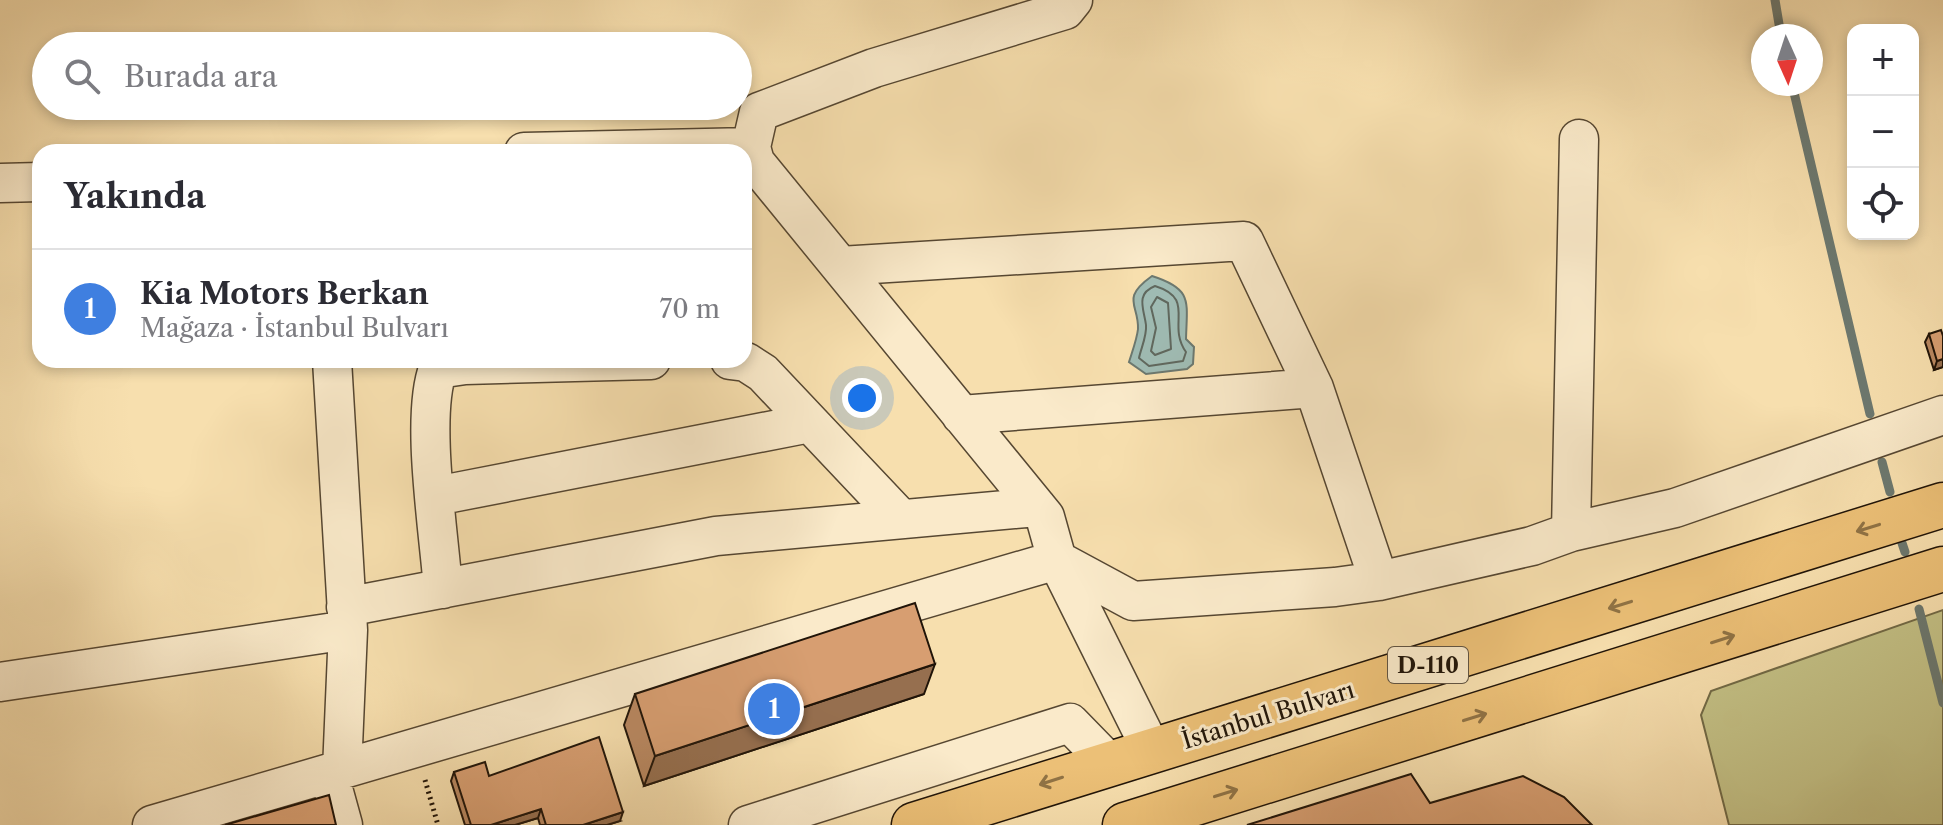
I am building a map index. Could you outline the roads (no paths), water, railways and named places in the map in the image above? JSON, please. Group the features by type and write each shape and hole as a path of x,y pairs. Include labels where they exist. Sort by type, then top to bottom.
{"highway":[{"name":"İstanbul Bulvarı","path":"914,825 1943,505"},
{"name":"D-110","path":"1125,825 1943,569"}],"street":[{"path":"752,144 759,112 874,68 1065,10 1073,0"},
{"path":"1571,532 1579,139"},
{"path":"752,151 755,162 1045,517 1057,560 1152,751"},
{"path":"0,183 32,182"},
{"path":"840,266 1244,241 1314,388 1379,581"},
{"path":"752,366 763,373 901,519"},
{"path":"332,368 347,619 336,772 343,825"},
{"path":"443,589 430,416 432,385 438,369 445,368"},
{"path":"961,415 1314,388"},
{"path":"152,825 1057,560 1133,601 1335,587 1379,581 1532,546 1571,532 1675,508 1943,415"},
{"path":"436,496 810,423"},
{"path":"0,682 347,619 443,589 716,536 1037,507"},
{"path":"748,825 1070,723 1109,763"}],"water":[{"path":"1152,276 1175,286 1185,298 1186,339 1194,347 1193,364 1187,369 1146,374 1129,362 1138,329 1134,296 1136,290"}],"waterway":[{"path":"1775,0 1779,24"},
{"path":"1795,96 1870,414"},
{"path":"1882,462 1890,492"},
{"path":"1902,543 1905,552"},
{"path":"1919,609 1943,703"}],"place":[{"name":"Kia Motors Berkan","path":"774,709"}]}
